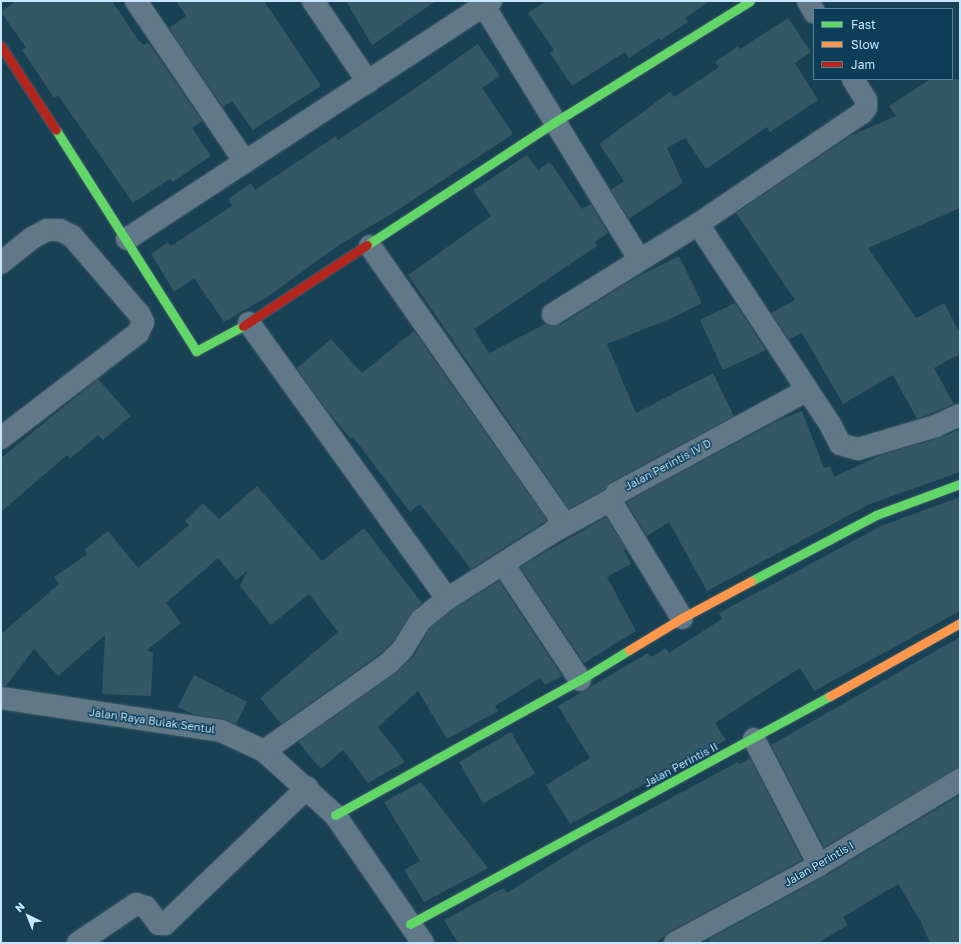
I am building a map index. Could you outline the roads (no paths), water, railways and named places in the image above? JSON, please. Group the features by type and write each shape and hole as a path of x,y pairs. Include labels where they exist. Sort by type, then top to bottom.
{"street":[{"path":"136,1 245,162"},
{"path":"313,1 368,82"},
{"path":"1,46 127,239 196,351 249,322 370,246 554,122 750,1"},
{"path":"808,1 813,10"},
{"path":"127,239 368,82 485,2 554,122 638,259"},
{"path":"553,314 638,259 698,224 862,113 866,108 866,100 854,80"},
{"path":"698,224 806,391 831,426 840,444 849,448 858,449 936,426 960,415"},
{"path":"1,263 32,238 47,230 60,230 72,236 139,314 143,322 138,333 1,438"},
{"path":"370,246 559,516 560,524 554,532"},
{"path":"249,322 447,599"},
{"name":"Jalan Perintis IV D","path":"682,618 614,510 613,499 617,493 806,391"},
{"path":"335,814 580,680 682,618 876,515 960,484"},
{"path":"264,751 389,664 402,650 421,620 447,599 554,532 613,499"},
{"path":"503,564 580,680"},
{"name":"Jalan Perintis II","path":"410,924 754,739 960,623"},
{"name":"Jalan Raya Bulak Sentul","path":"1,698 221,731 264,751 335,814 423,943"},
{"path":"754,739 819,864"},
{"name":"Jalan Perintis I","path":"676,943 819,864 960,780"},
{"path":"78,943 136,904 146,907 159,924 165,924 307,788"}]}
